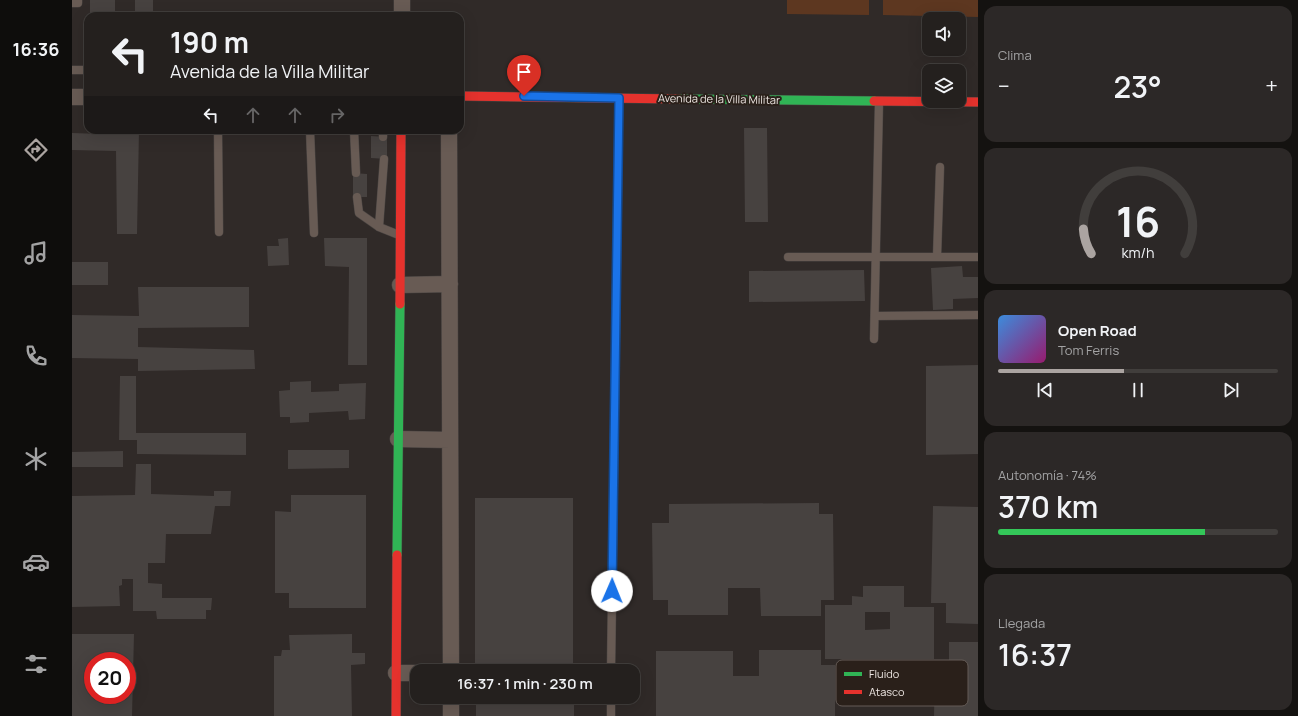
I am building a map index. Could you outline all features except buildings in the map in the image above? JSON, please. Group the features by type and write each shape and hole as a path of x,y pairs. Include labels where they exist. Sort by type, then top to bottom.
{"street":[{"path":"402,0 402,12"},
{"name":"Avenida de la Villa Militar","path":"464,96 978,102"},
{"path":"72,97 84,97"},
{"path":"396,716 401,134"},
{"path":"449,134 450,664"},
{"path":"400,285 450,284"},
{"path":"398,439 450,440"},
{"path":"396,673 410,673"},
{"path":"451,704 451,716"}],"lane":[{"path":"72,3 78,3 78,0"},
{"path":"72,70 84,70"},
{"path":"611,664 619,98"},
{"path":"874,339 879,101"},
{"path":"218,134 219,232"},
{"path":"310,134 314,233"},
{"path":"354,134 356,173"},
{"path":"379,227 384,158"},
{"path":"937,257 940,167"},
{"path":"357,197 359,213 379,227 400,235"},
{"path":"788,256 978,257"},
{"path":"875,316 978,315"},
{"path":"611,704 611,716"}],"shaded area":[{"path":"787,0 869,0 869,15 787,14"},
{"path":"883,0 978,0 978,17 966,17 966,12 922,12 922,16 883,15"}],"traffic: fast":[{"path":"679,99 874,101"},
{"path":"397,555 400,304"}],"traffic: jam":[{"path":"464,96 679,99"},
{"path":"874,101 978,102"},
{"path":"400,304 401,134"},
{"path":"396,716 397,555"}],"route":[{"path":"524,96 619,98 612,591"}]}
